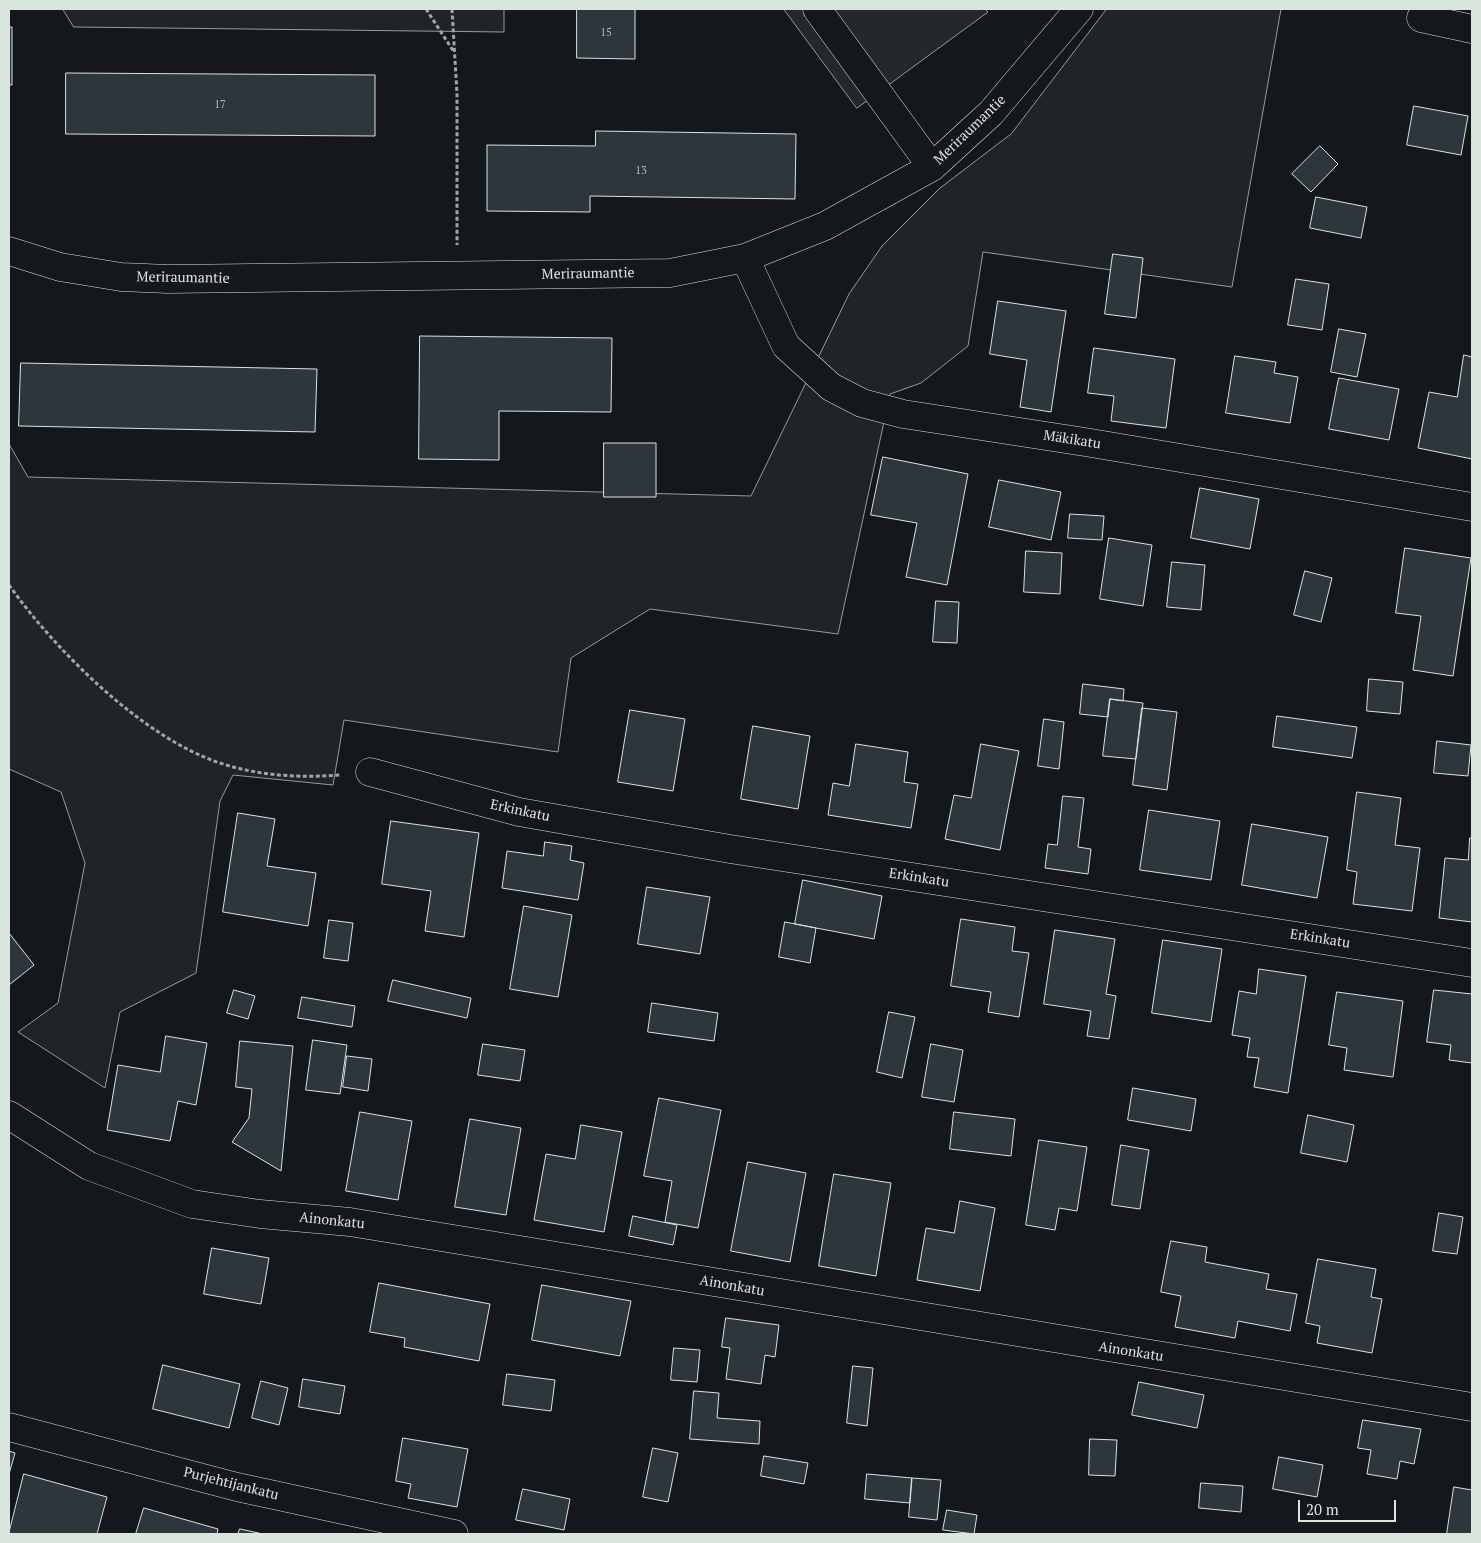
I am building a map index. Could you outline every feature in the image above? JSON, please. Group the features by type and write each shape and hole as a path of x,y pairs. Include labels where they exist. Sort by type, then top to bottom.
{"street":[{"path":"817,9 932,167"},
{"name":"Meriraumantie","path":"9,251 60,267 121,277 168,279 670,273 745,258 825,226 932,167 991,113 1079,9"},
{"path":"1421,18 1472,29"},
{"name":"Mäkikatu","path":"745,258 786,346 831,387 862,403 903,414 1086,442 1472,507"},
{"name":"Erkinkatu","path":"370,772 519,812 720,848 1472,963"},
{"name":"Ainonkatu","path":"9,1115 90,1166 192,1204 260,1214 350,1222 1472,1407"},
{"name":"Purjehtijankatu","path":"9,1427 237,1487 454,1534"}],"path":[{"path":"426,9 455,52"},
{"path":"452,9 458,132 457,252"},
{"path":"9,585 33,619 93,681 168,740 220,763 273,776 315,777 370,772"}],"shaded area":[{"path":"63,9 504,9 504,32 74,27"},
{"path":"784,9 985,9 988,12 857,108"},
{"path":"1107,9 1281,9 1232,287 983,252 968,346 921,383 890,394 838,634 650,609 571,658 558,752 344,720 333,785 233,775 220,801 196,973 120,1012 105,1088 18,1032 58,1003 85,863 61,792 9,769 9,444 28,477 751,496 849,294 882,246 940,188 1011,134"}],"building":[{"path":"577,9 635,9 635,59 577,58"},
{"path":"9,27 12,27 12,85 9,85"},
{"path":"66,73 375,75 375,136 66,134"},
{"path":"1414,106 1468,116 1461,155 1407,145"},
{"path":"596,131 796,134 795,199 590,196 590,212 487,211 487,145 595,146"},
{"path":"1320,146 1338,164 1311,192 1292,174"},
{"path":"1316,197 1367,207 1361,238 1310,228"},
{"path":"1113,254 1143,258 1136,318 1105,314"},
{"path":"1296,279 1329,284 1322,330 1288,325"},
{"path":"998,301 1066,311 1051,412 1020,407 1027,360 990,354"},
{"path":"1339,329 1366,334 1357,377 1331,372"},
{"path":"420,336 612,338 611,412 499,411 499,460 419,459"},
{"path":"1094,348 1175,359 1166,428 1111,421 1114,396 1088,393"},
{"path":"1464,355 1472,357 1472,459 1418,448 1429,392 1457,397"},
{"path":"1235,356 1276,362 1274,373 1298,377 1290,423 1226,413"},
{"path":"21,363 317,369 315,432 19,426"},
{"path":"1339,378 1399,389 1389,440 1329,429"},
{"path":"604,443 656,443 656,497 604,497"},
{"path":"883,457 968,474 947,585 906,577 917,523 871,515"},
{"path":"999,480 1061,492 1051,540 989,527"},
{"path":"1200,488 1259,499 1250,549 1191,538"},
{"path":"1070,514 1104,516 1102,540 1068,538"},
{"path":"1109,538 1152,545 1143,606 1100,599"},
{"path":"1405,548 1471,558 1453,676 1413,670 1421,616 1396,613"},
{"path":"1026,551 1062,553 1060,594 1024,592"},
{"path":"1172,562 1205,565 1201,610 1167,607"},
{"path":"1305,571 1332,578 1321,622 1294,615"},
{"path":"936,601 959,602 957,643 933,642"},
{"path":"1369,679 1403,682 1400,714 1367,711"},
{"path":"1083,684 1124,689 1123,701 1110,699 1108,717 1080,714"},
{"path":"1110,699 1143,703 1136,759 1103,756"},
{"path":"1142,708 1177,712 1167,790 1133,785"},
{"path":"630,710 685,719 673,791 618,782"},
{"path":"1277,716 1357,727 1352,758 1273,747"},
{"path":"1044,719 1064,722 1059,769 1038,766"},
{"path":"753,726 810,736 798,809 741,799"},
{"path":"1437,741 1471,745 1468,776 1434,773"},
{"path":"856,744 908,752 904,782 918,784 911,828 828,815 833,783 849,786"},
{"path":"981,744 1019,751 1000,850 945,839 954,795 971,798"},
{"path":"1357,792 1401,798 1395,845 1420,848 1412,911 1353,904 1357,872 1347,870"},
{"path":"1063,796 1084,798 1078,847 1091,849 1088,874 1045,868 1048,844 1057,845"},
{"path":"1149,810 1220,821 1211,880 1140,870"},
{"path":"238,813 275,819 267,866 316,873 308,926 223,912"},
{"path":"391,821 479,833 464,937 425,931 431,891 382,884"},
{"path":"1252,824 1328,837 1317,898 1242,885"},
{"path":"1470,838 1472,838 1472,922 1439,918 1445,858 1468,860"},
{"path":"545,842 572,846 570,860 584,863 578,900 502,888 507,851 543,856"},
{"path":"803,880 882,896 874,939 795,924"},
{"path":"647,887 710,897 700,954 638,944"},
{"path":"524,906 572,915 558,997 510,989"},
{"path":"961,919 1015,927 1012,951 1029,953 1019,1017 988,1012 991,992 951,986"},
{"path":"329,920 353,923 348,961 324,958"},
{"path":"785,922 816,928 810,963 779,957"},
{"path":"1055,930 1115,939 1106,994 1116,996 1109,1039 1087,1036 1091,1011 1044,1004"},
{"path":"9,933 34,965 9,985"},
{"path":"1163,940 1222,949 1211,1022 1152,1013"},
{"path":"1259,969 1306,976 1288,1093 1254,1087 1259,1058 1247,1057 1250,1038 1232,1035 1239,991 1256,994"},
{"path":"393,980 471,998 467,1018 388,1001"},
{"path":"234,990 255,996 248,1019 227,1013"},
{"path":"1434,990 1472,994 1472,1063 1449,1060 1451,1045 1427,1042"},
{"path":"1337,992 1403,1001 1393,1077 1344,1070 1347,1048 1329,1045"},
{"path":"302,997 355,1006 352,1027 298,1018"},
{"path":"652,1003 718,1013 714,1041 648,1032"},
{"path":"889,1012 915,1017 902,1078 877,1072"},
{"path":"166,1036 207,1043 196,1105 178,1101 170,1141 107,1130 118,1065 160,1072"},
{"path":"313,1040 347,1045 340,1094 306,1090"},
{"path":"240,1041 293,1046 281,1171 232,1142 249,1118 252,1089 236,1087"},
{"path":"483,1044 525,1050 520,1081 478,1075"},
{"path":"931,1044 963,1050 954,1102 922,1097"},
{"path":"347,1056 372,1059 368,1091 343,1087"},
{"path":"1133,1088 1196,1099 1191,1131 1128,1120"},
{"path":"659,1098 721,1110 698,1228 665,1222 672,1181 644,1176"},
{"path":"360,1112 412,1121 398,1200 346,1191"},
{"path":"954,1112 1015,1119 1011,1156 950,1149"},
{"path":"1308,1115 1354,1125 1347,1162 1301,1153"},
{"path":"470,1119 521,1128 506,1215 455,1207"},
{"path":"581,1125 622,1132 604,1232 534,1220 546,1154 575,1159"},
{"path":"1039,1140 1087,1147 1077,1211 1059,1208 1055,1230 1026,1225"},
{"path":"1121,1145 1149,1150 1140,1209 1112,1205"},
{"path":"748,1162 806,1173 790,1262 731,1251"},
{"path":"834,1174 891,1183 876,1276 819,1266"},
{"path":"960,1201 995,1208 980,1291 917,1280 926,1228 954,1233"},
{"path":"1439,1213 1463,1217 1457,1254 1433,1251"},
{"path":"633,1216 677,1225 673,1245 629,1236"},
{"path":"1171,1241 1207,1247 1205,1262 1269,1274 1266,1289 1297,1294 1290,1331 1238,1321 1235,1338 1175,1327 1181,1296 1161,1292"},
{"path":"212,1248 269,1258 261,1304 204,1294"},
{"path":"1318,1259 1376,1269 1371,1297 1382,1299 1372,1353 1317,1343 1320,1326 1306,1323"},
{"path":"379,1283 490,1304 479,1361 404,1347 405,1338 370,1332"},
{"path":"542,1285 631,1301 620,1356 532,1340"},
{"path":"726,1318 779,1325 775,1357 765,1355 761,1384 726,1379 730,1348 722,1347"},
{"path":"674,1348 700,1350 697,1382 671,1380"},
{"path":"163,1365 240,1384 229,1428 153,1409"},
{"path":"853,1366 873,1368 867,1426 847,1423"},
{"path":"507,1374 555,1380 551,1411 503,1405"},
{"path":"303,1379 345,1386 340,1414 299,1407"},
{"path":"261,1381 288,1388 279,1425 252,1418"},
{"path":"1139,1382 1204,1395 1197,1428 1132,1415"},
{"path":"694,1391 719,1393 717,1418 760,1421 759,1444 690,1439"},
{"path":"1363,1420 1421,1429 1414,1464 1400,1461 1397,1479 1367,1474 1371,1450 1358,1448"},
{"path":"403,1438 468,1449 457,1507 408,1498 411,1484 396,1481"},
{"path":"1090,1439 1117,1440 1115,1476 1089,1475"},
{"path":"653,1448 678,1453 668,1502 643,1497"},
{"path":"9,1451 15,1453 9,1474"},
{"path":"764,1456 808,1463 804,1484 761,1476"},
{"path":"1279,1457 1323,1465 1317,1497 1273,1489"},
{"path":"24,1474 107,1497 97,1534 9,1534"},
{"path":"867,1474 912,1478 910,1503 865,1499"},
{"path":"912,1478 941,1480 937,1520 909,1517"},
{"path":"1201,1483 1243,1486 1241,1512 1199,1508"},
{"path":"1454,1487 1472,1490 1472,1534 1447,1534"},
{"path":"523,1489 570,1499 564,1530 516,1520"},
{"path":"144,1508 218,1529 217,1534 136,1534"},
{"path":"947,1510 977,1515 974,1534 943,1530"},
{"path":"240,1529 263,1534 238,1534"}]}
